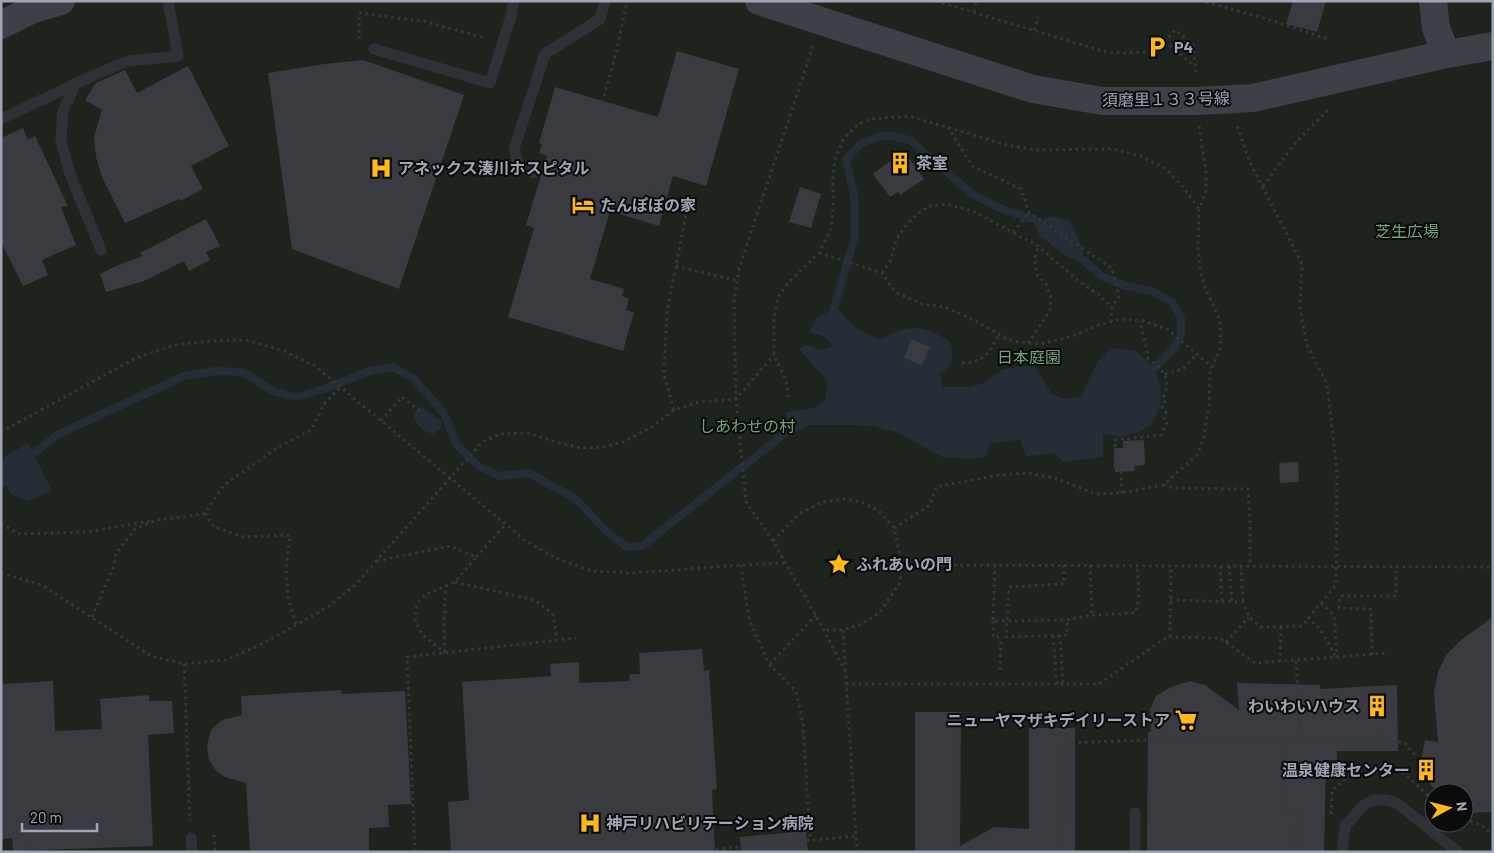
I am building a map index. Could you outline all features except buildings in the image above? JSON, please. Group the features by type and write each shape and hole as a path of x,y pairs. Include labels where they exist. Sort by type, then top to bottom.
{"street":[{"path":"1,25 32,10 61,1"},
{"name":"須磨里１３３号線","path":"758,1 1033,90 1102,102 1198,101 1253,98 1446,54 1493,46"},
{"path":"1433,1 1436,28 1446,54"}],"lane":[{"path":"1,119 76,83 128,61 178,56 168,1"},
{"path":"374,49 490,83 512,13 513,1"},
{"path":"534,173 519,167 514,149 545,54 600,19 605,1"},
{"path":"76,83 64,111 60,142 70,174 101,250"},
{"path":"1342,852 1345,826 1364,805 1374,800 1387,800 1397,803 1458,852"},
{"path":"1135,813 1135,852"},
{"path":"191,838 192,852"}],"path":[{"path":"604,96 616,54 627,1"},
{"path":"936,1 1109,53 1156,52 1165,41 1175,30 1193,44 1196,67 1165,41"},
{"path":"974,12 976,1"},
{"path":"1206,2 1267,19 1330,40"},
{"path":"360,40 359,13 423,21 489,40"},
{"path":"1034,30 1038,17"},
{"path":"813,46 740,269 734,300 736,399 746,502 786,563 845,671"},
{"path":"1263,186 1296,142 1330,108"},
{"path":"788,398 786,380 774,355 774,319 778,296 788,283 820,252 831,229 834,209 833,177 835,159 844,138 858,124 871,119 909,116 1007,145 1038,150 1112,149 1140,156 1165,168 1182,186 1199,209"},
{"path":"1237,124 1249,160 1302,264 1300,308 1308,346 1327,384 1337,471 1336,585 1302,626 1261,627 1250,617 1243,602 1241,566"},
{"path":"1163,485 1197,454 1204,437 1209,406 1210,372 1221,347 1220,320 1206,290 1200,269 1198,249 1199,209 1206,192 1206,172 1198,125"},
{"path":"948,127 972,166 1021,189 1029,213 1112,268 1119,297 1112,307 1111,322"},
{"path":"650,191 688,204 667,312 664,376 674,410"},
{"path":"882,273 891,260 896,240 916,215 929,206 946,204 973,211 1038,246 1112,307"},
{"path":"1013,232 1029,213"},
{"path":"1028,343 1050,311 1051,298 1046,284 1036,274 1035,258 1038,246"},
{"path":"820,252 882,273 896,292 922,304 945,307 976,321 1007,339 1041,344 1111,322 1120,320 1140,321 1167,329 1212,367"},
{"path":"676,266 738,281"},
{"path":"1122,493 1121,466 1115,466 1116,440 1161,435 1167,424 1164,419 1167,414 1162,406 1166,400 1164,396 1168,389 1168,382 1164,373 1148,359 1148,348 1140,321"},
{"path":"962,363 980,360 989,352 999,334"},
{"path":"1,432 136,358 174,345 246,340 284,351 315,366 526,541 558,559 592,571 633,573 786,563"},
{"path":"1164,373 1183,369 1197,354"},
{"path":"1,573 42,585 151,656 184,664 226,660 262,644 328,607 355,585 482,442 500,434 527,432 580,448 604,447 623,442 650,428 674,410 699,402 736,399 774,355"},
{"path":"1,524 20,534 86,532 204,513 224,485 280,446 311,430 324,404 340,387"},
{"path":"381,421 402,397 421,412"},
{"path":"894,528 930,505 936,487 999,475 1029,473 1055,478 1096,494 1122,493 1163,485 1173,488 1248,488 1250,566"},
{"path":"773,541 799,514 822,502 847,499 863,503 878,510 894,528 902,565 900,583 879,613 862,624 843,630 824,630"},
{"path":"204,513 214,527 244,537 290,535 286,579 288,598 296,624"},
{"path":"92,617 113,568 116,553 135,529 156,520"},
{"path":"446,653 422,634 416,621 417,604 426,594 455,582 506,524"},
{"path":"377,561 450,546 476,557"},
{"path":"741,565 749,619 770,664 796,691 803,724 810,840"},
{"path":"902,565 1493,567"},
{"path":"995,565 993,637 1067,635 1066,620"},
{"path":"1006,637 1009,587 1064,584 1064,565"},
{"path":"1090,565 1092,615"},
{"path":"993,621 1066,620 1092,615 1135,613 1138,606 1137,565"},
{"path":"1170,637 1171,566"},
{"path":"1220,566 1222,602"},
{"path":"1229,566 1232,602"},
{"path":"1372,655 1371,609 1339,608 1340,596 1396,596 1396,566"},
{"path":"455,582 534,600 553,614 557,640"},
{"path":"446,586 444,623 446,653"},
{"path":"1170,600 1243,602"},
{"path":"1321,603 1334,615 1336,658"},
{"path":"770,664 816,615"},
{"path":"1226,642 1250,617"},
{"path":"1308,617 1321,630 1336,658"},
{"path":"1280,662 1281,627"},
{"path":"843,630 857,852"},
{"path":"1060,635 1063,684"},
{"path":"1053,636 1057,684"},
{"path":"1000,670 1001,637"},
{"path":"846,684 1099,684 1167,637 1220,638 1255,663 1389,653"},
{"path":"415,852 407,657 576,638"},
{"path":"1296,660 1301,741"},
{"path":"184,664 191,838"},
{"path":"954,852 955,720"},
{"path":"1378,732 1378,742"},
{"path":"1062,852 1064,743 1150,740 1404,742 1438,783"},
{"path":"1283,741 1283,811 1298,812 1296,852"},
{"path":"1474,804 1493,803"},
{"path":"1474,823 1481,825 1493,835"},
{"path":"30,831 30,852"},
{"path":"214,835 214,852"},
{"path":"716,850 856,836"}],"green space":[{"name":"しあわせの村","path":"1,1 1493,1 1493,852 1,852"}],"shaded area":[{"path":"1052,216 1070,221 1083,254 1079,260 1066,256 1040,236 1035,225 1038,221"},
{"path":"834,308 838,309 856,328 880,339 900,331 916,328 931,332 950,342 952,361 940,374 943,387 971,387 986,382 1003,369 1034,365 1052,394 1065,399 1081,397 1098,361 1111,348 1136,351 1155,368 1161,391 1160,407 1151,425 1139,432 1120,437 1103,434 1103,457 1064,462 1053,453 1026,456 1020,440 990,444 985,457 971,459 942,457 897,432 870,426 809,425 790,435 786,412 814,408 825,400 828,382 799,349 806,345 822,350 833,346 823,336 809,332 817,318"},
{"path":"421,406 441,421 441,428 433,434 423,430 413,415"},
{"path":"28,443 52,491 28,501 11,494 7,486 1,489 1,459"}],"waterway":[{"path":"834,308 855,236 854,195 846,160 861,143 885,135 910,140 972,194 997,207 1038,221 1044,227"},
{"path":"1074,252 1103,277 1126,286 1152,291 1172,302 1181,317 1181,336 1174,348 1155,368"},
{"path":"30,456 59,434 184,376 215,371 243,372 273,391 296,397 321,390 370,371 393,367 413,378 444,413 457,445 478,466 499,476 529,473 576,499 608,533 627,547 642,546 788,431"}],"place":[{"name":"P4","path":"1157,47"},
{"name":"茶室","path":"900,163"},
{"name":"アネックス湊川ホスピタル","path":"381,168"},
{"name":"たんぽぽの家","path":"583,205"},
{"name":"ふれあいの門","path":"839,564"},
{"name":"わいわいハウス","path":"1377,706"},
{"name":"ニューヤマザキデイリーストア","path":"1186,720"},
{"name":"温泉健康センター","path":"1426,770"},
{"name":"神戸リハビリテーション病院","path":"590,823"}],"park label":[{"name":"芝生広場","path":"1407,231"},
{"name":"日本庭園","path":"1029,357"}]}
